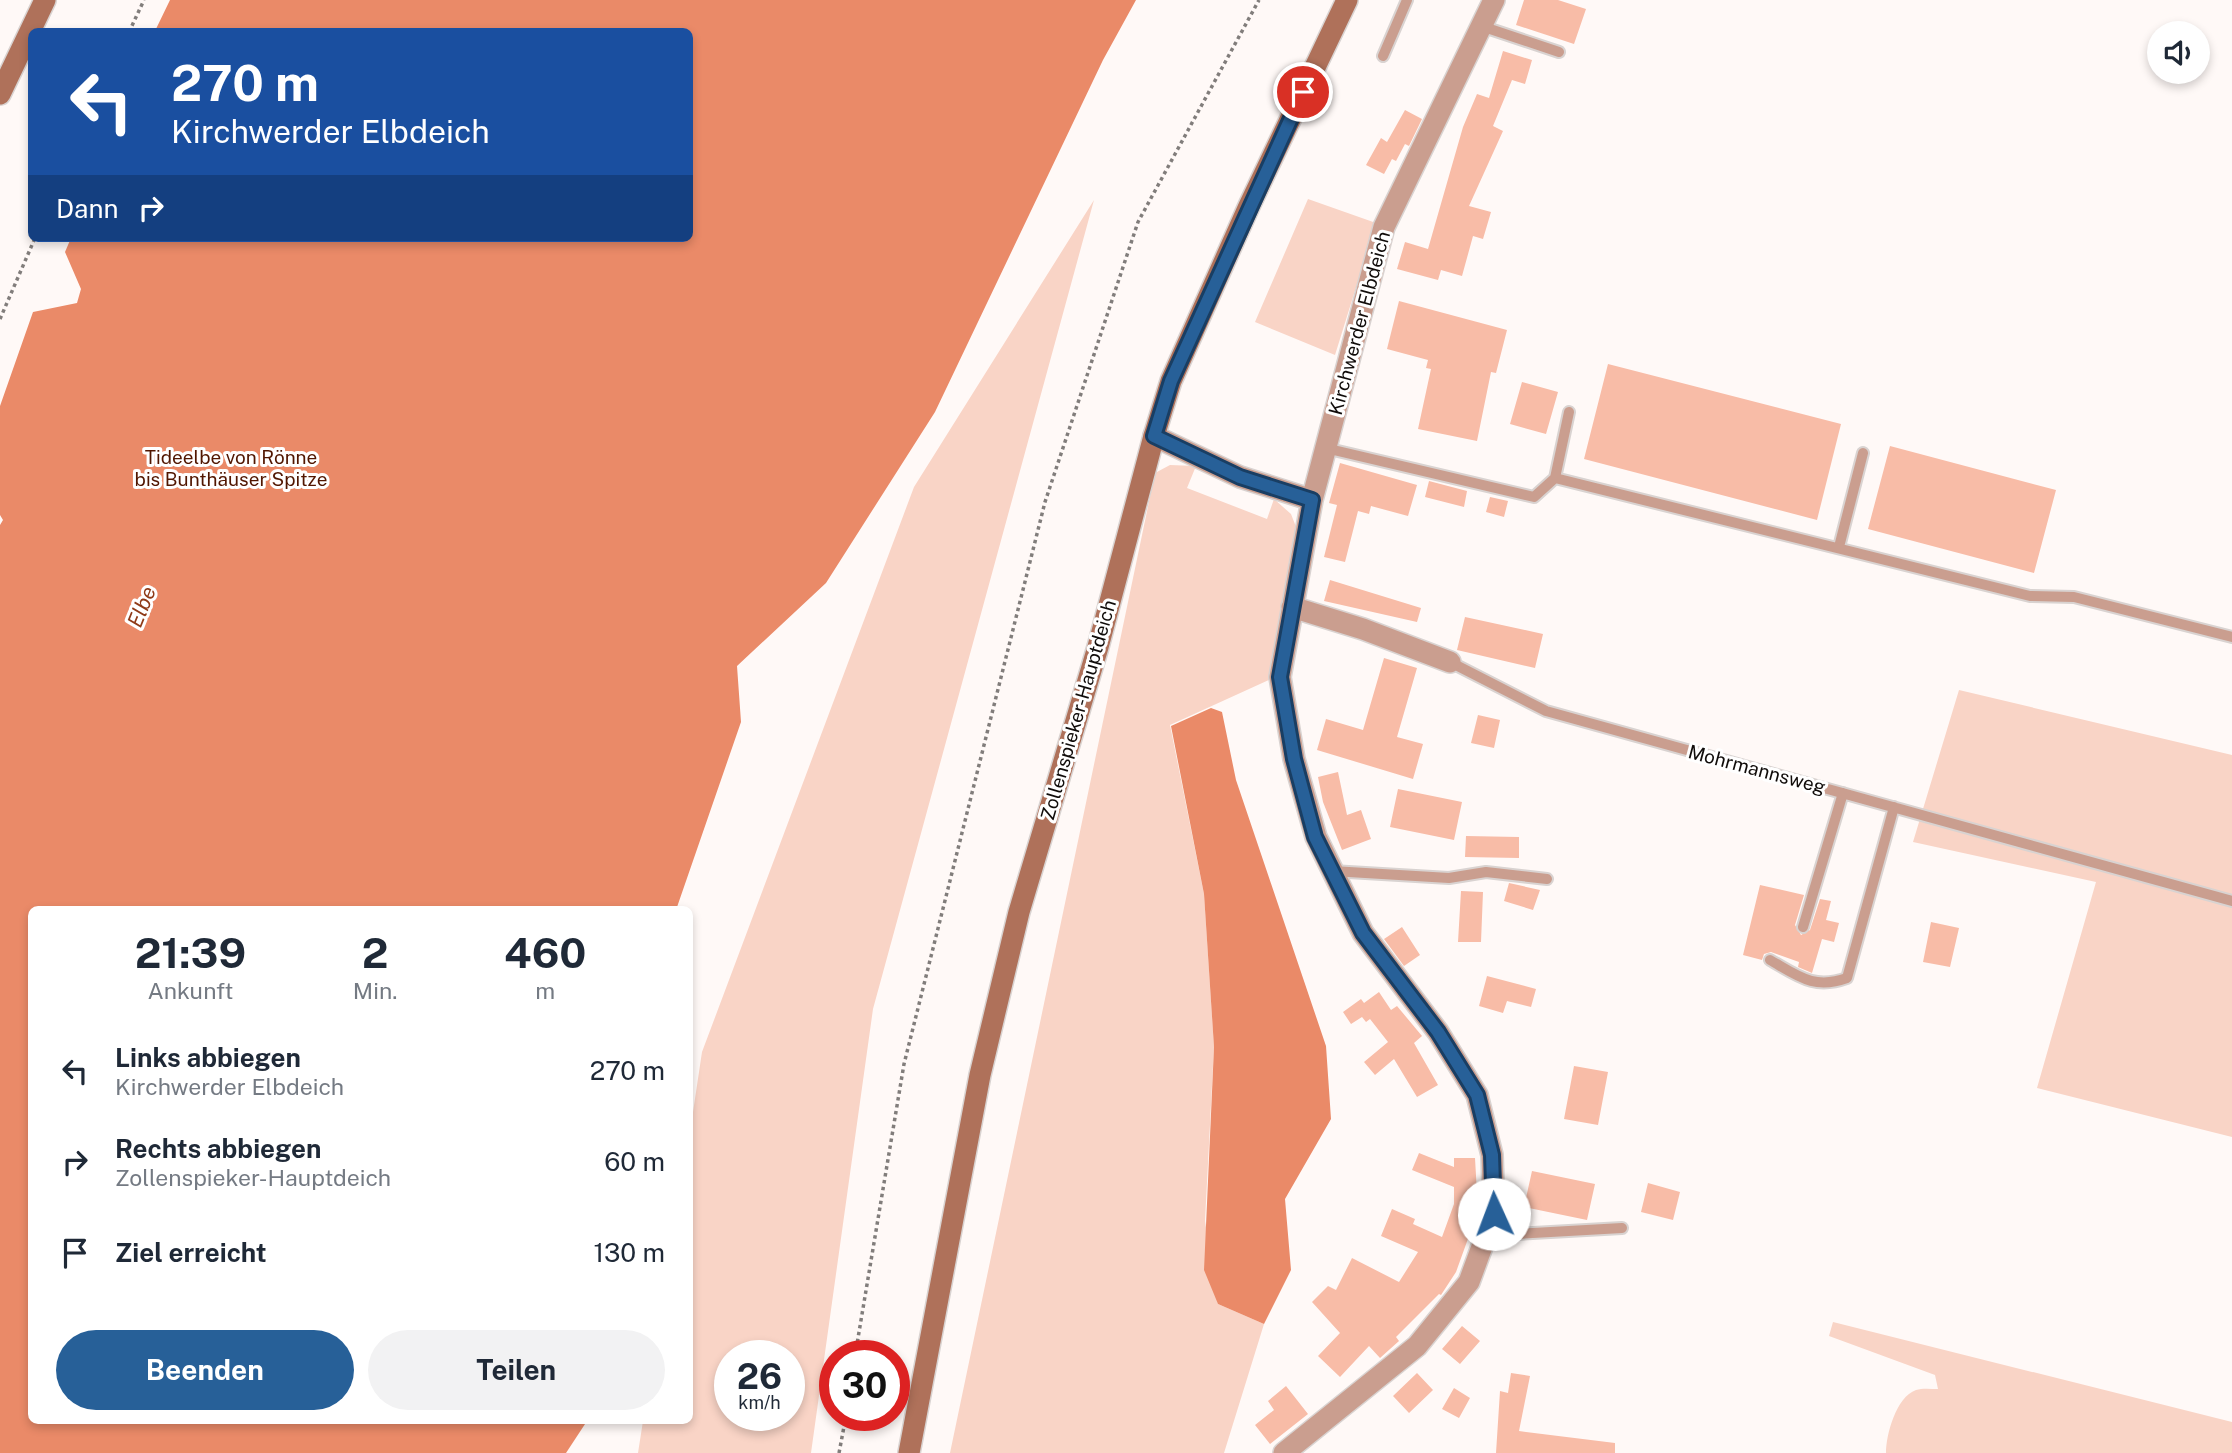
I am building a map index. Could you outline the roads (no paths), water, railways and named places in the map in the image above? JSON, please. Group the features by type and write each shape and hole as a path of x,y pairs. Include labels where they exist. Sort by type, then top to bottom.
{"street":[{"path":"32,28 45,0"},
{"name":"Zollenspieker-Hauptdeich","path":"909,1453 977,1088 1018,912 1098,646 1154,436 1182,356 1347,0"},
{"name":"Kirchwerder Elbdeich","path":"1284,1453 1417,1346 1469,1282 1494,1214 1492,1155 1477,1095 1438,1032 1363,933 1315,837 1297,772 1280,677 1312,500 1384,227 1494,0"},
{"path":"0,94 28,36"},
{"path":"1154,436 1240,477 1312,500"},
{"name":"Mohrmannsweg","path":"1292,607 1363,629 1451,662"}],"lane":[{"path":"1384,56 1408,0"},
{"path":"1481,26 1559,52"},
{"path":"1325,449 1534,497 1555,478 1569,412"},
{"path":"1839,547 1863,453"},
{"path":"1555,478 2030,596 2074,597 2232,637"},
{"name":"Mohrmannsweg","path":"1451,662 1546,711 2232,901"},
{"path":"1803,927 1843,793"},
{"path":"1770,960 1807,981 1830,984 1847,978 1894,807"},
{"path":"1332,871 1449,878 1486,872 1546,879"},
{"path":"1488,1231 1498,1235 1622,1228"}],"water":[{"name":"Elbe","path":"170,0 1136,0 1103,60 935,412 826,583 737,666 741,722 677,906 28,906 28,1424 585,1424 566,1453 0,1453 0,525 3,520 0,515 0,406 33,312 77,303 81,289 65,252 69,242 693,242 693,28 156,28"},
{"path":"1211,708 1222,712 1236,780 1326,1046 1331,1119 1285,1199 1291,1270 1264,1324 1218,1304 1204,1270 1214,1047 1204,894 1171,726"}],"park label":[{"name":"Tideelbe von Rönne bis Bunthäuser Spitze","path":"231,468"}]}
